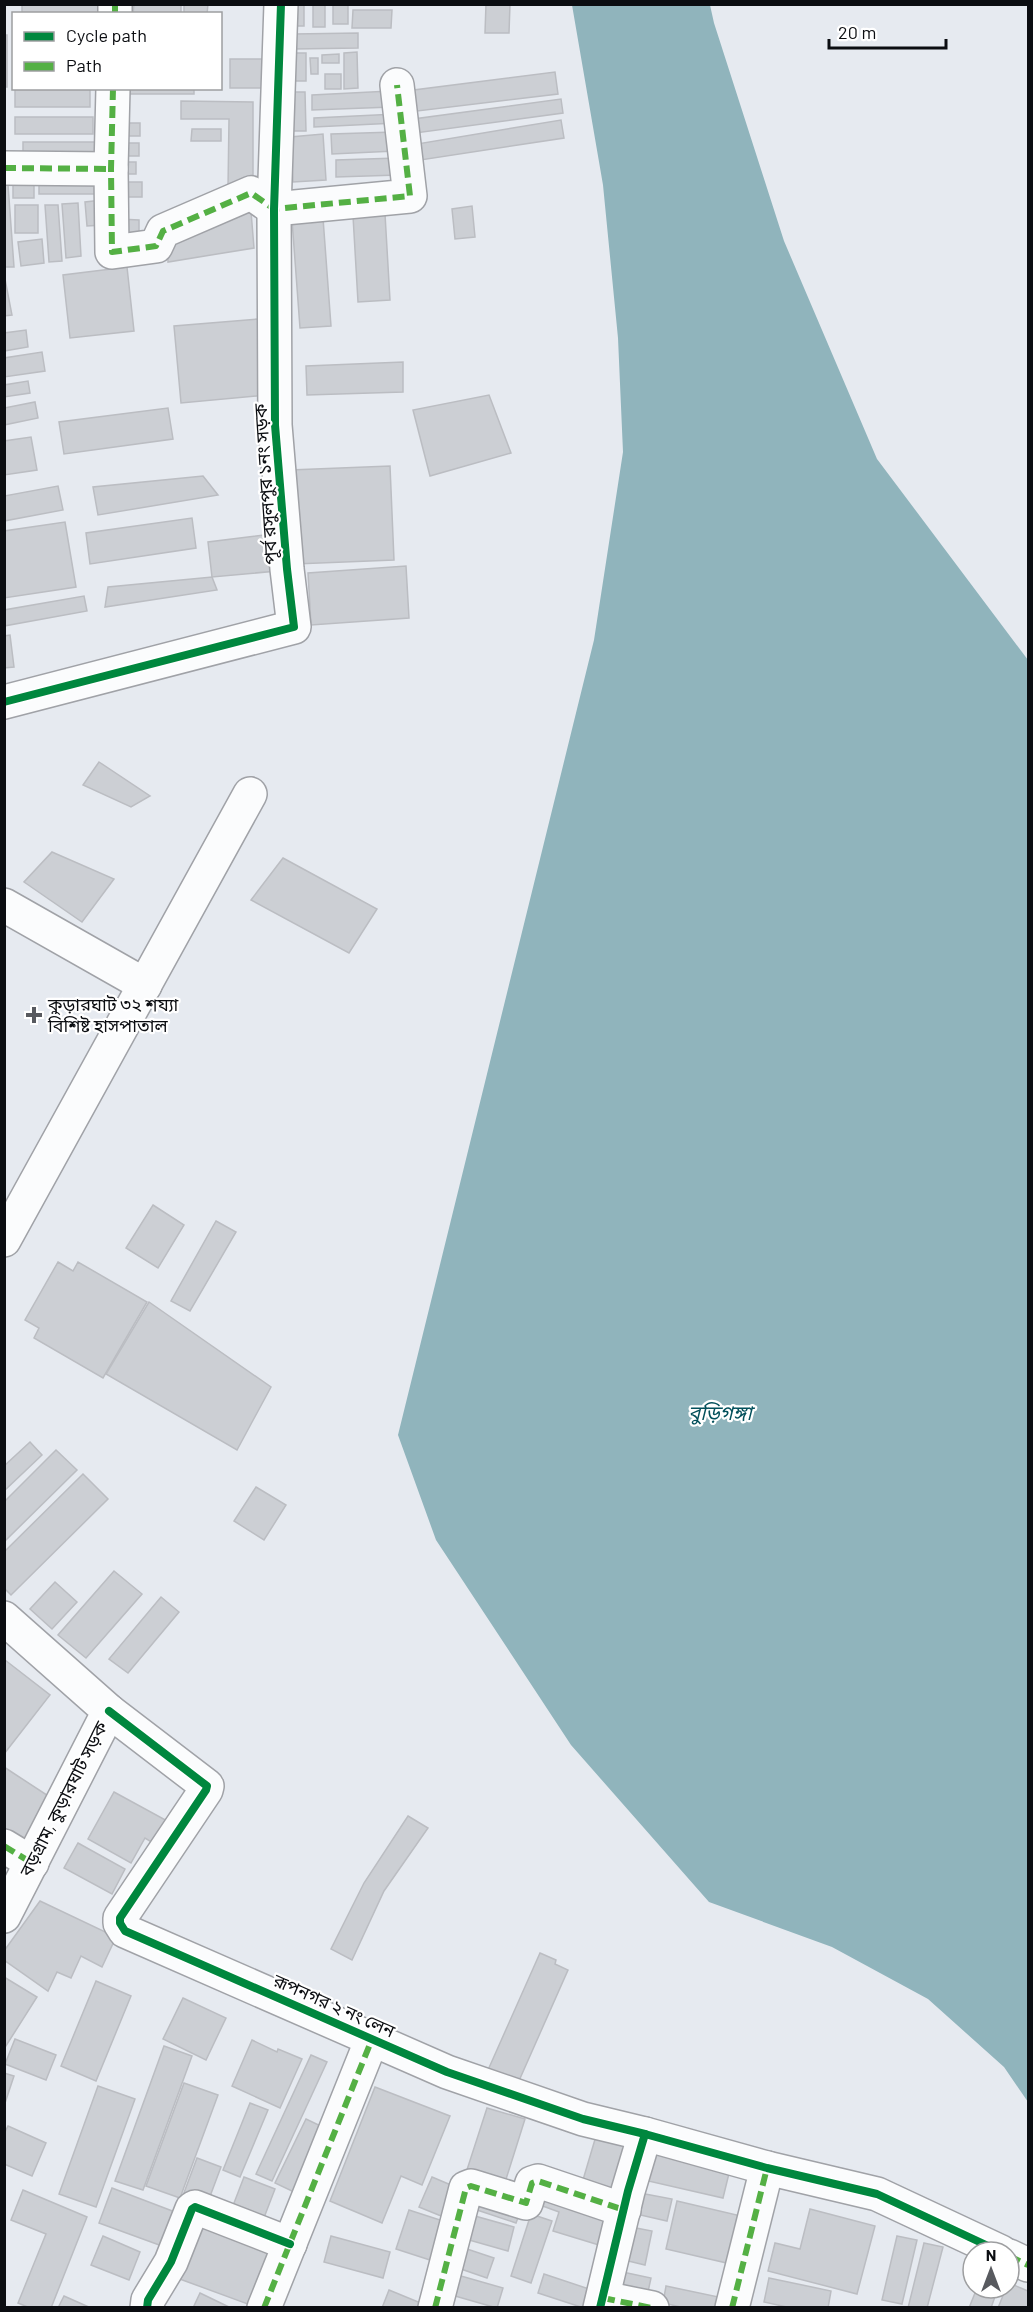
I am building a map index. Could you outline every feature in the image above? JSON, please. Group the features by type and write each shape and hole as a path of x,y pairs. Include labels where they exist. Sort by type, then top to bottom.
{"street":[{"name":"পূর্ব রসুলপুর ১নং সড়ক","path":"4,702 294,627 275,425 274,209 281,4"},
{"path":"113,90 112,252 156,246 163,231 251,192 274,209 410,196 398,85"},
{"path":"4,168 111,169"},
{"path":"4,1240 250,794"},
{"path":"4,906 145,985"},
{"name":"বড়গ্রাম, কুড়ারঘাট সড়ক","path":"4,1618 110,1711 4,1916"},
{"name":"রূপনগর ২ নং লেন","path":"110,1711 207,1786 120,1918 120,1923 126,1931 470,2080 583,2119 767,2168 877,2194 975,2240"},
{"path":"4,1846 32,1863"},
{"path":"264,2307 372,2038"},
{"path":"645,2134 602,2303 652,2307"},
{"path":"732,2307 767,2168"},
{"path":"435,2307 466,2188 471,2186 526,2203 532,2183 538,2181 624,2210"},
{"path":"147,2307 148,2300 171,2262 192,2209 195,2207 290,2244"}],"water":[{"name":"বুড়িগঙ্গা","path":"572,5 710,5 784,241 877,459 1028,660 1028,2102 1004,2067 928,1999 832,1947 709,1902 571,1745 436,1540 398,1435 594,640 623,452 618,338 603,185"}],"building":[{"path":"22,4 106,4 106,12 22,12"},
{"path":"134,4 181,4 181,12 133,12"},
{"path":"184,4 208,4 207,12 184,12"},
{"path":"289,4 304,4 304,26 289,26"},
{"path":"313,4 325,4 325,27 313,27"},
{"path":"333,4 348,4 348,24 333,24"},
{"path":"486,4 510,4 509,33 485,33"},
{"path":"353,10 392,10 391,28 352,28"},
{"path":"358,33 358,48 294,49 294,34"},
{"path":"4,35 7,35 7,87 4,87"},
{"path":"357,52 358,88 344,89 344,53"},
{"path":"287,53 306,53 306,81 287,81"},
{"path":"339,54 339,63 322,63 322,55"},
{"path":"310,58 318,58 318,74 311,74"},
{"path":"230,59 268,59 268,88 230,88"},
{"path":"555,72 558,94 409,112 406,91"},
{"path":"325,74 341,74 341,89 325,89"},
{"path":"15,90 90,90 90,107 15,107"},
{"path":"121,90 194,90 194,94 121,94"},
{"path":"390,91 392,107 312,110 312,95"},
{"path":"280,92 305,92 306,131 280,131"},
{"path":"561,99 563,113 408,134 406,120"},
{"path":"181,101 253,102 253,188 228,188 229,119 181,119"},
{"path":"396,114 396,123 314,127 314,118"},
{"path":"15,117 93,117 93,134 15,134"},
{"path":"561,120 564,138 414,161 411,145"},
{"path":"117,123 140,123 140,136 117,136"},
{"path":"192,129 221,129 221,141 191,141"},
{"path":"394,132 395,151 332,154 331,134"},
{"path":"323,134 326,180 293,182 290,137"},
{"path":"23,142 99,142 99,161 23,161"},
{"path":"118,143 139,143 139,156 118,156"},
{"path":"397,158 398,175 336,177 336,160"},
{"path":"120,162 136,162 136,174 120,174"},
{"path":"4,171 7,171 14,267 4,267"},
{"path":"39,173 101,173 101,194 39,194"},
{"path":"13,174 34,174 34,198 13,198"},
{"path":"119,182 142,182 142,197 119,197"},
{"path":"250,199 254,248 168,262 167,235"},
{"path":"102,200 103,225 87,226 85,202"},
{"path":"78,203 81,256 66,258 62,204"},
{"path":"15,205 38,205 38,233 15,233"},
{"path":"45,205 58,205 62,261 49,262"},
{"path":"472,206 475,237 455,239 452,209"},
{"path":"385,214 390,300 358,302 353,216"},
{"path":"323,218 331,326 300,328 292,220"},
{"path":"118,219 139,220 139,236 118,236"},
{"path":"42,239 44,263 21,266 18,242"},
{"path":"127,267 134,331 70,338 63,275"},
{"path":"4,274 12,315 4,316"},
{"path":"258,319 266,395 181,403 174,326"},
{"path":"26,330 28,347 4,351 4,333"},
{"path":"42,352 45,371 4,377 4,358"},
{"path":"403,362 403,392 307,395 306,366"},
{"path":"28,381 30,393 4,397 4,385"},
{"path":"489,395 511,453 430,476 413,410"},
{"path":"35,402 38,418 4,425 4,408"},
{"path":"168,408 173,439 64,454 59,422"},
{"path":"31,437 37,470 4,475 4,441"},
{"path":"390,466 394,560 295,564 290,470"},
{"path":"203,476 218,495 98,515 93,487"},
{"path":"58,486 63,510 4,521 4,496"},
{"path":"192,518 196,548 90,564 86,533"},
{"path":"65,522 76,587 4,598 4,531"},
{"path":"272,534 277,571 212,577 208,542"},
{"path":"406,566 409,618 311,625 308,573"},
{"path":"212,577 217,590 105,607 108,587"},
{"path":"84,596 87,611 4,626 4,610"},
{"path":"10,635 14,667 4,668 4,636"},
{"path":"99,762 150,796 131,807 83,785"},
{"path":"52,852 114,879 82,922 24,882"},
{"path":"283,858 377,909 349,953 251,900"},
{"path":"153,1205 184,1225 158,1268 126,1248"},
{"path":"216,1221 236,1232 190,1311 171,1301"},
{"path":"58,1262 73,1271 78,1262 147,1302 103,1378 34,1338 39,1328 25,1320"},
{"path":"149,1302 271,1387 237,1450 106,1374"},
{"path":"30,1442 42,1455 4,1491 4,1466"},
{"path":"56,1450 77,1470 4,1542 4,1502"},
{"path":"83,1474 108,1499 11,1595 4,1588 4,1552"},
{"path":"256,1487 286,1505 264,1540 234,1521"},
{"path":"114,1571 142,1594 86,1658 58,1635"},
{"path":"55,1582 77,1602 52,1629 30,1609"},
{"path":"161,1597 179,1612 128,1673 109,1659"},
{"path":"4,1661 50,1695 4,1754"},
{"path":"4,1767 56,1801 24,1848 4,1836"},
{"path":"114,1792 171,1823 158,1846 145,1838 131,1863 88,1839"},
{"path":"408,1816 428,1828 384,1891 352,1960 331,1949 364,1883"},
{"path":"78,1843 125,1869 112,1894 64,1868"},
{"path":"40,1901 116,1937 102,1967 81,1956 71,1978 57,1972 48,1991 4,1960 4,1951"},
{"path":"540,1953 556,1960 555,1964 568,1970 514,2092 484,2079"},
{"path":"4,1977 37,1997 4,2049"},
{"path":"96,1981 131,1996 96,2081 61,2066"},
{"path":"183,1998 226,2018 206,2060 163,2039"},
{"path":"15,2039 56,2055 46,2080 5,2064"},
{"path":"252,2040 277,2052 278,2049 302,2059 280,2108 232,2086"},
{"path":"164,2046 192,2056 143,2190 115,2181"},
{"path":"311,2055 327,2062 272,2181 256,2174"},
{"path":"4,2073 14,2076 5,2103 4,2102"},
{"path":"184,2083 218,2095 180,2198 146,2186"},
{"path":"98,2086 135,2099 96,2207 59,2194"},
{"path":"375,2087 450,2116 422,2185 401,2176 382,2223 330,2201"},
{"path":"250,2103 268,2110 240,2177 223,2170"},
{"path":"487,2108 525,2119 502,2192 464,2179"},
{"path":"306,2119 325,2128 294,2192 275,2183"},
{"path":"8,2126 46,2143 32,2176 4,2164 4,2134"},
{"path":"596,2136 630,2146 613,2200 580,2190"},
{"path":"653,2142 732,2161 723,2198 644,2180"},
{"path":"197,2158 221,2167 206,2207 182,2198"},
{"path":"244,2177 275,2189 260,2228 229,2216"},
{"path":"432,2177 458,2188 446,2218 419,2207"},
{"path":"112,2188 175,2212 162,2246 99,2223"},
{"path":"23,2190 87,2217 51,2308 30,2308 18,2303 46,2234 11,2220"},
{"path":"544,2190 609,2210 599,2245 553,2231 559,2212 540,2205"},
{"path":"480,2192 522,2207 516,2223 474,2209"},
{"path":"640,2193 672,2199 667,2221 636,2214"},
{"path":"677,2201 741,2216 731,2264 666,2249"},
{"path":"810,2209 875,2226 857,2294 768,2271 775,2243 800,2249"},
{"path":"409,2210 443,2221 430,2260 396,2249"},
{"path":"531,2214 552,2221 531,2283 511,2276"},
{"path":"475,2216 514,2227 508,2251 469,2240"},
{"path":"198,2221 277,2250 256,2307 177,2278"},
{"path":"631,2227 652,2231 645,2265 624,2260"},
{"path":"103,2236 140,2252 129,2280 91,2265"},
{"path":"331,2236 390,2252 383,2278 324,2262"},
{"path":"897,2236 917,2240 902,2304 882,2300"},
{"path":"924,2243 943,2247 927,2308 908,2308"},
{"path":"461,2247 494,2258 487,2278 455,2267"},
{"path":"618,2271 651,2278 646,2301 612,2294"},
{"path":"454,2274 503,2288 497,2308 448,2294"},
{"path":"544,2274 592,2290 584,2308 538,2293"},
{"path":"769,2278 831,2291 828,2308 791,2308 764,2302"},
{"path":"666,2286 728,2299 727,2308 685,2308 663,2303"},
{"path":"1021,2288 1028,2291 1028,2308 998,2308 1001,2300 1021,2300"},
{"path":"389,2290 428,2306 428,2308 382,2308"},
{"path":"200,2293 231,2308 193,2308"},
{"path":"64,2296 91,2308 58,2308"},
{"path":"972,2300 994,2300 991,2308 969,2308"}],"marked path":[{"path":"115,4 115,12"},
{"path":"113,90 112,252 156,246 163,231 251,193 274,209 410,196 397,85"},
{"path":"4,168 111,169"},
{"path":"4,1846 32,1863"},
{"path":"264,2308 372,2039"},
{"path":"732,2308 767,2168"},
{"path":"435,2308 466,2188 471,2186 526,2203 532,2183 538,2181 624,2210"},
{"path":"1021,2262 1028,2265"},
{"path":"603,2298 652,2308"}],"cycle path":[{"path":"4,702 294,627 275,425 274,209 281,4"},
{"path":"109,1711 207,1786 120,1918 125,1931 447,2072 583,2119 645,2134 628,2191 600,2308"},
{"path":"645,2134 767,2168 877,2194 975,2240"},
{"path":"147,2308 148,2300 171,2262 192,2209 195,2207 290,2244"}],"place":[{"name":"কুড়ারঘাট ৩২ শয্যা বিশিষ্ট হাসপাতাল","path":"34,1015"}]}
